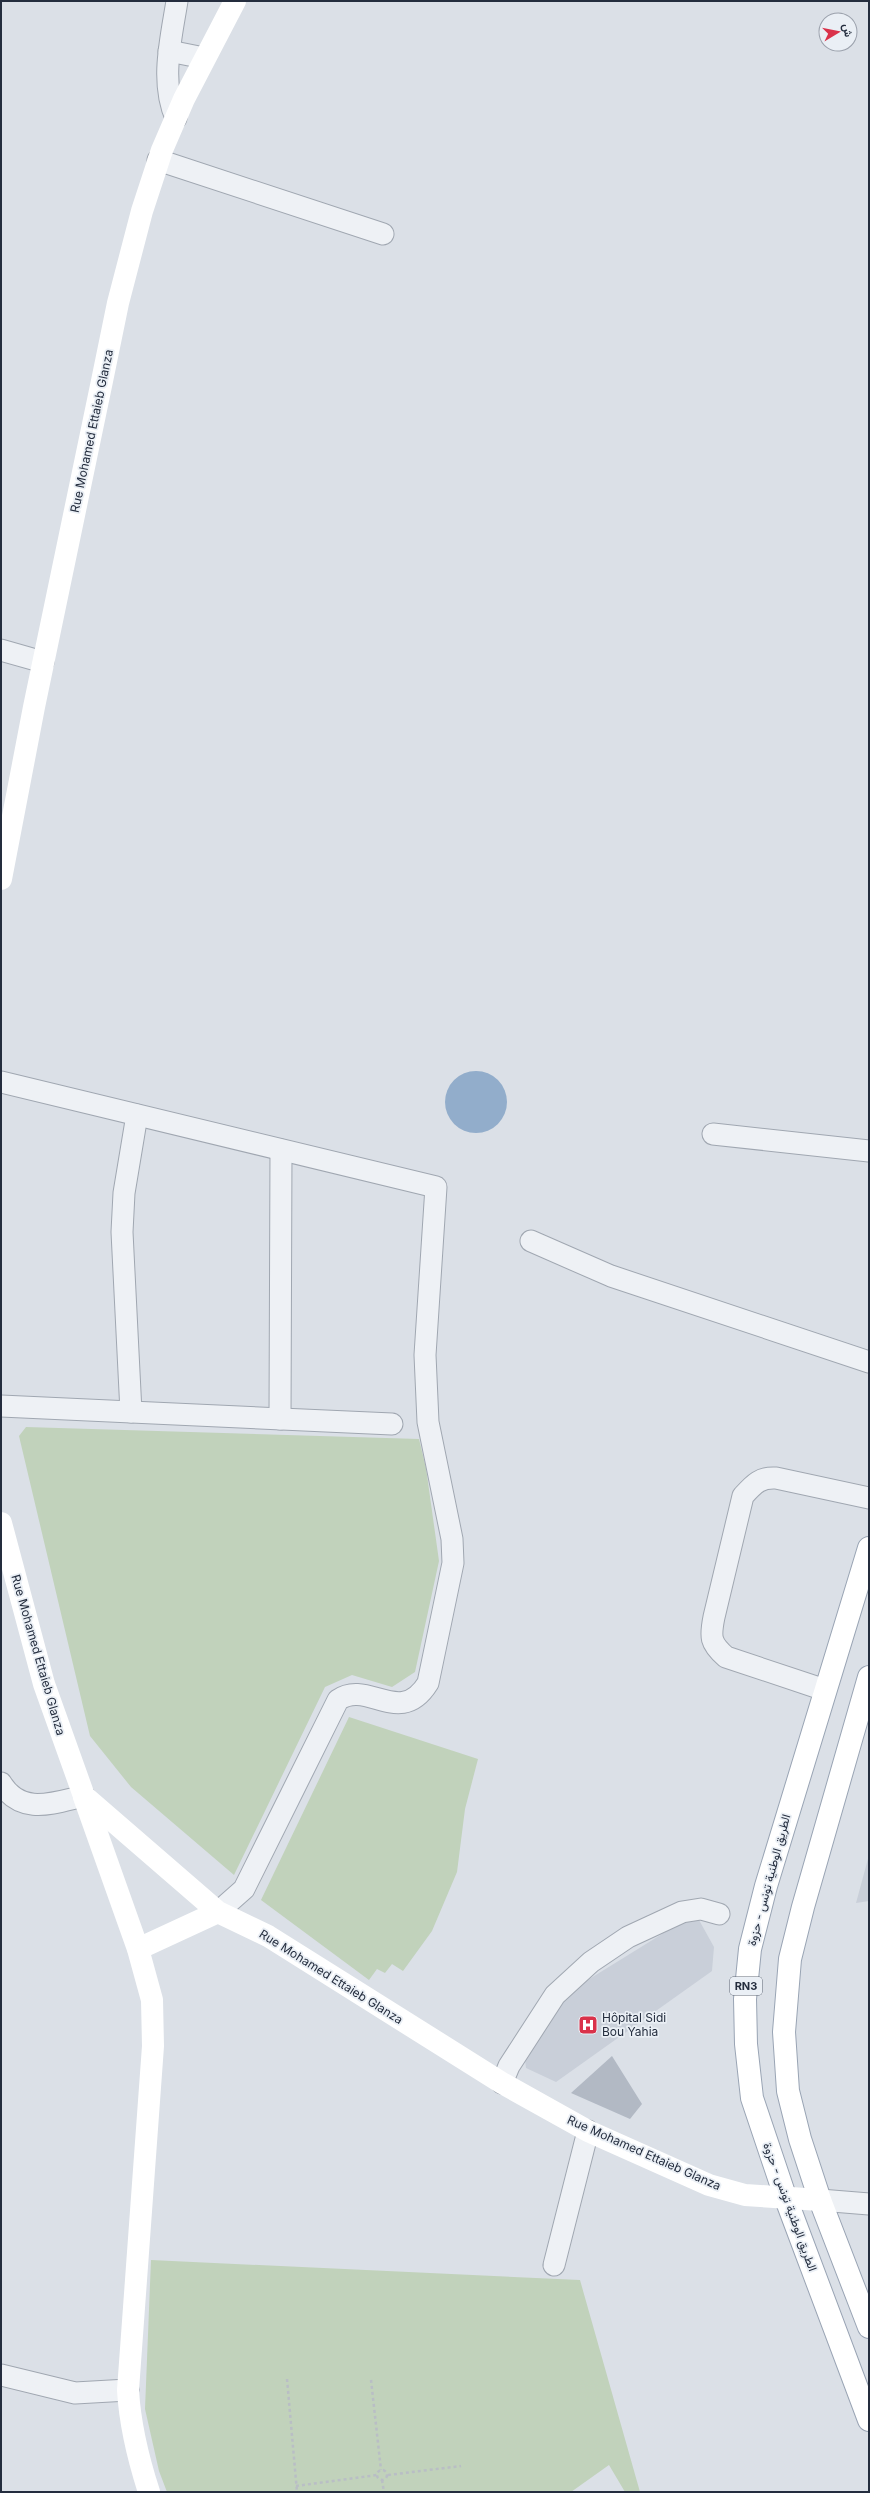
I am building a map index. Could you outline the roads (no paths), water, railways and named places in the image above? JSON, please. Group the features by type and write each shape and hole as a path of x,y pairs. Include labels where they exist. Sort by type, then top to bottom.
{"street":[{"path":"176,118 170,105 167,86 169,51 177,1"},
{"name":"Rue Mohamed Ettaieb Glanza","path":"1,878 43,662 118,303 142,210 158,160 176,118 204,58 235,1"},
{"path":"169,51 204,58"},
{"path":"158,160 383,234"},
{"path":"1,650 43,662"},
{"path":"1,1082 436,1187 426,1370 428,1422 452,1539 453,1563 431,1673 422,1692 414,1699 403,1703 392,1703 354,1694 338,1700 244,1888 218,1912 138,1949"},
{"path":"131,1412 122,1232 124,1193 137,1115"},
{"path":"713,1134 869,1151"},
{"path":"280,1419 281,1150"},
{"path":"531,1241 610,1276 869,1362"},
{"path":"1,1406 392,1424"},
{"path":"825,1690 726,1657 716,1648 710,1633 743,1496 755,1482 764,1477 776,1478 869,1498"},
{"name":"Rue Mohamed Ettaieb Glanza","path":"1,1523 44,1684 84,1796 218,1912 268,1936 502,2083 588,2131 709,2185 745,2195 786,2199 820,2200"},
{"name":"الطريق الوطنية تونس - حزوة","path":"869,1548 764,1893 750,1949 745,1999 746,2044 752,2098 786,2199 869,2420"},
{"path":"869,1677 803,1907 790,1959 786,1990 784,2032 788,2091 800,2139 820,2200 869,2327"},
{"path":"1,1783 17,1801 28,1804 42,1805 84,1796 138,1949 152,2000 153,2046 128,2390 130,2422 138,2458 150,2492"},
{"path":"502,2083 510,2066 555,1995 591,1962 628,1937 682,1912 701,1909 719,1914"},
{"path":"554,2264 588,2131"},
{"path":"820,2200 869,2204"},
{"path":"1,2375 75,2393 128,2390"}],"water":[{"path":"470,1071 482,1071 498,1080 505,1090 507,1102 505,1114 498,1124 482,1133 470,1133 459,1128 450,1119 445,1108 445,1096 450,1085 459,1076"}],"place":[{"name":"Hôpital Sidi Bou Yahia","path":"588,2025"}]}
